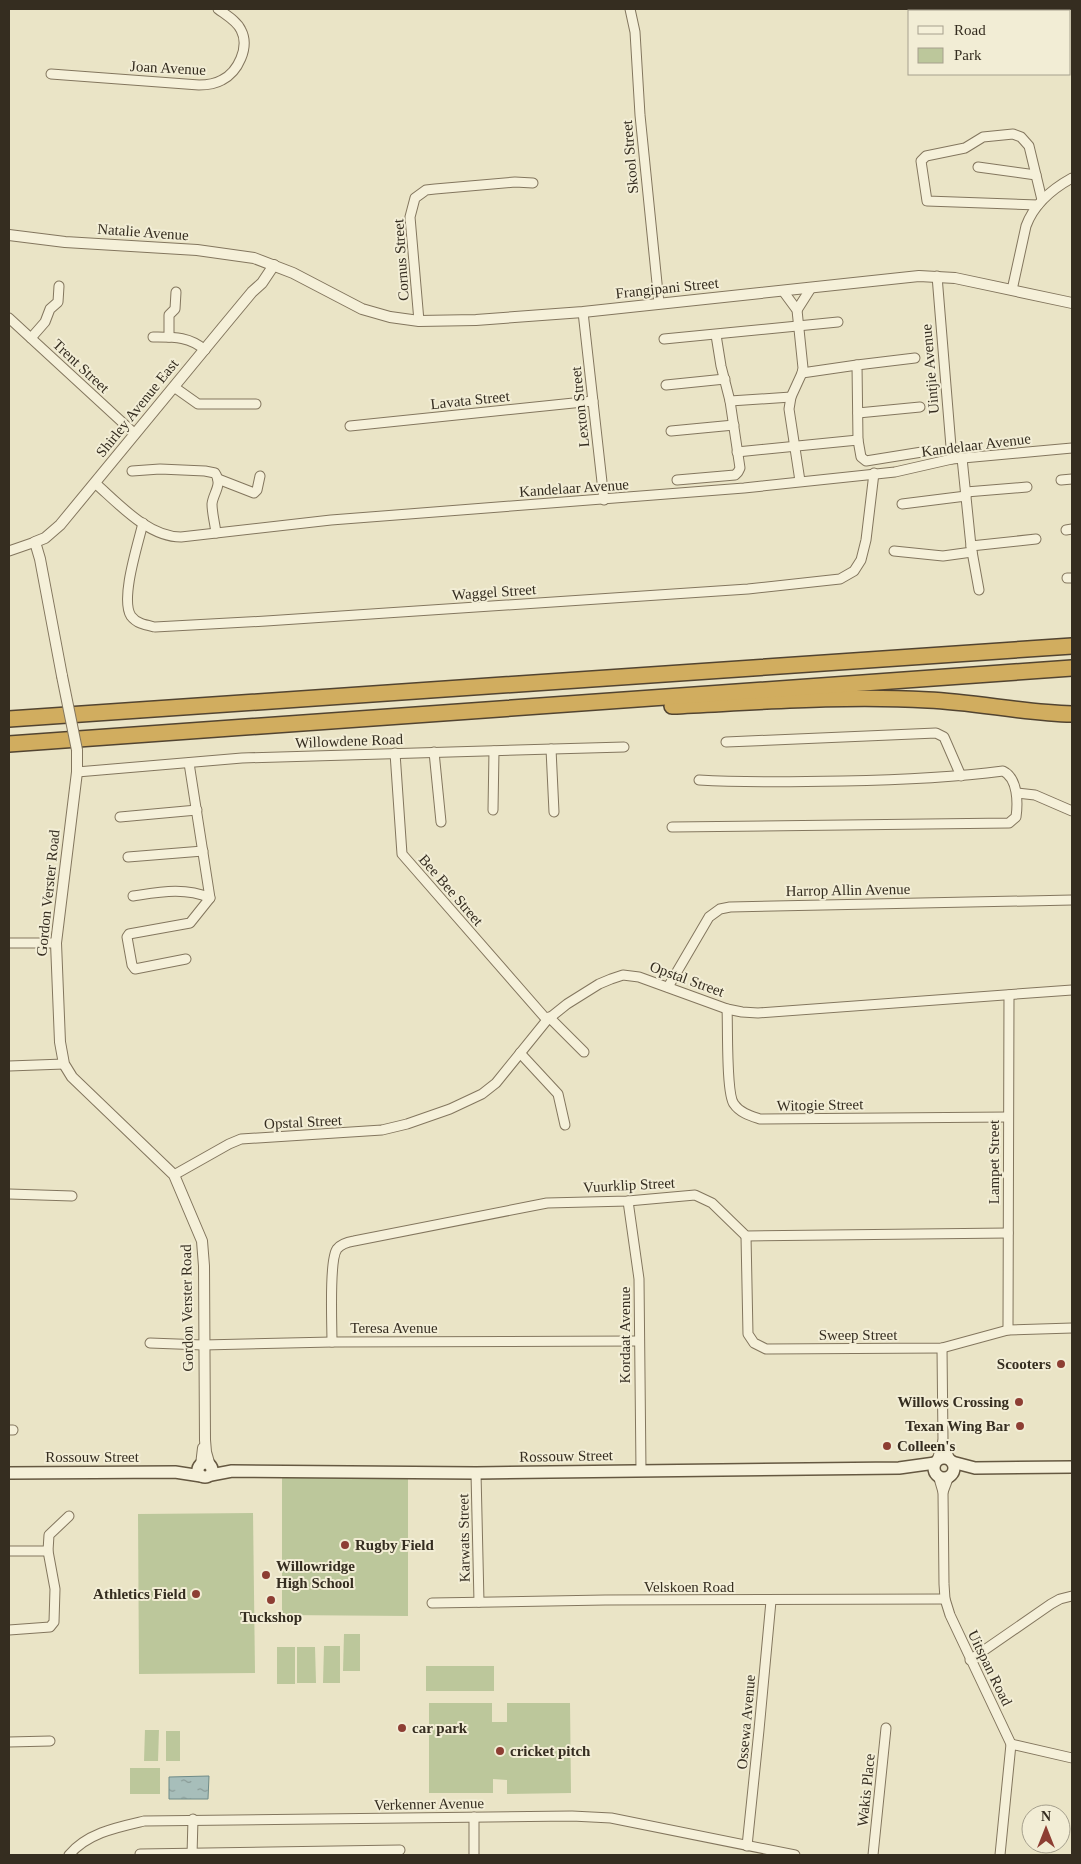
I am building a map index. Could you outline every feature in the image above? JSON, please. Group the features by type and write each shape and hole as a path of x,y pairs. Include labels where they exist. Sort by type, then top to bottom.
{"highway":[{"path":"9,719 1072,646"},
{"path":"9,744 1072,668"},
{"path":"424,715 561,711 828,698 928,700 1072,714"},
{"path":"1002,707 1072,725"}],"main road":[{"name":"Rossouw Street","path":"951,1461 975,1468"},
{"path":"941,1471 953,1471 951,1461"},
{"name":"Rossouw Street","path":"9,1473 175,1472 206,1469 232,1471 476,1473 899,1468 941,1471 975,1468 1072,1467"}],"street":[{"name":"Joan Avenue","path":"51,74 199,85 217,82 227,77 238,64 244,45 244,37 240,28 218,9"},
{"name":"Skool Street","path":"630,9 635,32 640,115 659,303"},
{"path":"1013,134 1021,137 1029,146 1040,202 927,201 921,161 926,156 965,148 982,137 1013,134"},
{"path":"978,167 1036,176"},
{"path":"1012,290 1026,226 1040,202 1072,178"},
{"name":"Cornus Street","path":"419,321 410,217 415,198 426,190 515,182 533,183"},
{"name":"Natalie Avenue","path":"9,235 65,242 244,256 274,265"},
{"name":"Frangipani Street","path":"274,265 362,309 390,317 419,321 476,320 583,312 918,276 955,278 1072,303"},
{"name":"Shirley Avenue East","path":"9,551 45,538 60,525 252,292 262,283 274,265"},
{"name":"Uintjie Avenue","path":"937,276 952,459"},
{"path":"31,338 45,322 50,309 58,302 59,286"},
{"path":"800,481 789,409 790,397 802,373 797,310 810,288"},
{"path":"782,291 797,310"},
{"path":"169,337 169,315 175,309 176,292"},
{"name":"Lexton Street","path":"583,312 604,500"},
{"name":"Trent Street","path":"9,318 135,434"},
{"path":"664,339 838,322"},
{"path":"677,480 735,475 740,468 730,401 721,366 716,335"},
{"path":"153,337 183,337 204,350"},
{"path":"802,373 915,358"},
{"path":"856,365 858,440 861,456 866,461 922,452"},
{"path":"666,385 725,379"},
{"path":"174,387 198,404 256,404"},
{"path":"730,401 790,397"},
{"name":"Lavata Street","path":"350,426 593,401"},
{"path":"858,413 920,408"},
{"path":"671,431 734,426"},
{"path":"737,452 858,440"},
{"name":"Kandelaar Avenue","path":"95,483 156,532 168,536 181,537 331,520 604,500 895,472 952,459 1072,448"},
{"path":"962,458 971,549 979,590"},
{"path":"132,471 160,469 215,473 218,479 217,492 212,504 216,533"},
{"name":"Waggel Street","path":"143,523 127,590 127,605 130,614 135,620 144,625 155,627 616,598 758,588 826,581 847,576 858,566 864,550 874,473"},
{"path":"218,479 254,493 257,490 260,476"},
{"path":"1061,480 1072,479"},
{"path":"902,504 1027,487"},
{"path":"894,551 943,556 971,549 1036,539"},
{"name":"Gordon Verster Road","path":"35,542 77,750 77,772 56,943 60,1042 64,1064 72,1077 174,1175 202,1241 204,1266 203,1345 206,1469"},
{"path":"726,742 936,733 944,738 961,776"},
{"name":"Willowdene Road","path":"77,772 242,758 624,747"},
{"path":"551,749 554,812"},
{"path":"493,810 494,751"},
{"path":"434,752 441,822"},
{"name":"Bee Bee Street","path":"395,753 402,854 548,1018 584,1052"},
{"path":"186,959 135,969 132,965 127,937 129,934 190,923 200,913 210,898 190,763"},
{"path":"672,827 1009,823 1016,817 1017,793 1009,774 1003,771 908,780 799,783 699,780"},
{"path":"1017,793 1035,795 1072,811"},
{"path":"120,817 197,810"},
{"path":"128,857 203,851"},
{"path":"133,896 176,890 197,892 210,898"},
{"name":"Harrop Allin Avenue","path":"668,987 709,917 720,909 730,906 1072,900"},
{"path":"9,943 56,943"},
{"name":"Opstal Street","path":"174,1175 229,1144 241,1140 382,1130 407,1124 450,1109 482,1094 496,1083 548,1018 599,984 623,976 639,977 727,1008 742,1012 758,1013 1072,990"},
{"name":"Lampet Street","path":"1008,1330 1009,995"},
{"name":"Witogie Street","path":"727,1008 730,1090 733,1104 746,1114 760,1119 1008,1117"},
{"path":"520,1053 558,1094 565,1125"},
{"path":"9,1066 64,1064"},
{"path":"9,1194 72,1196"},
{"name":"Vuurklip Street","path":"332,1342 333,1261 337,1248 354,1241 547,1203 695,1195 712,1203 746,1236"},
{"name":"Kordaat Avenue","path":"628,1200 639,1279 640,1470"},
{"path":"746,1236 1008,1233"},
{"name":"Sweep Street","path":"746,1236 748,1334 758,1347 766,1350 942,1348 1008,1330 1072,1328"},
{"name":"Teresa Avenue","path":"150,1343 203,1345 332,1342 639,1340"},
{"name":"Uitspan Road","path":"942,1348 943,1441 941,1471 946,1599 950,1615 970,1660 1011,1744"},
{"name":"Uitspan Road","path":"943,1441 951,1461"},
{"name":"Karwats Street","path":"476,1473 479,1602"},
{"path":"9,1630 50,1627 53,1625 55,1590 48,1551 49,1535 69,1516"},
{"path":"9,1551 48,1551"},
{"path":"970,1660 1051,1604 1072,1596"},
{"name":"Velskoen Road","path":"432,1603 605,1600 946,1599"},
{"name":"Ossewa Avenue","path":"747,1846 760,1730 770,1601"},
{"name":"Wakis Place","path":"873,1855 886,1728"},
{"path":"9,1742 50,1741"},
{"path":"1000,1855 1011,1744 1072,1758"},
{"name":"Verkenner Avenue","path":"69,1855 94,1835 144,1821 572,1816 612,1818 795,1855"},
{"path":"474,1817 474,1855"},
{"path":"192,1854 193,1820"},
{"path":"140,1854 287,1854 400,1850"}],"green space":[{"name":"Rugby Field","path":"282,1474 408,1474 408,1616 282,1615"},
{"name":"Athletics Field","path":"253,1513 255,1673 139,1674 138,1514"},
{"path":"344,1634 360,1634 360,1671 343,1671"},
{"path":"324,1646 340,1646 340,1683 323,1683"},
{"path":"277,1647 295,1647 295,1684 277,1684"},
{"path":"297,1647 315,1647 316,1683 297,1683"},
{"path":"426,1666 494,1666 494,1691 426,1691"},
{"path":"429,1703 492,1703 492,1722 507,1722 507,1703 570,1703 571,1793 507,1794 507,1780 493,1779 493,1793 429,1793"},
{"path":"145,1730 159,1730 158,1761 144,1761"},
{"path":"166,1731 180,1731 180,1761 166,1761"},
{"path":"130,1768 160,1768 160,1794 130,1794"}],"water":[{"path":"209,1776 208,1799 169,1799 169,1777"}],"place":[{"name":"Scooters","path":"1061,1364"},
{"name":"Willows Crossing","path":"1019,1402"},
{"name":"Texan Wing Bar","path":"1020,1426"},
{"name":"Colleen's","path":"887,1446"},
{"name":"Rugby Field","path":"345,1545"},
{"name":"Willowridge High School","path":"266,1575"},
{"name":"Athletics Field","path":"196,1594"},
{"name":"Tuckshop","path":"271,1600"},
{"name":"car park","path":"402,1728"},
{"name":"cricket pitch","path":"500,1751"}]}
